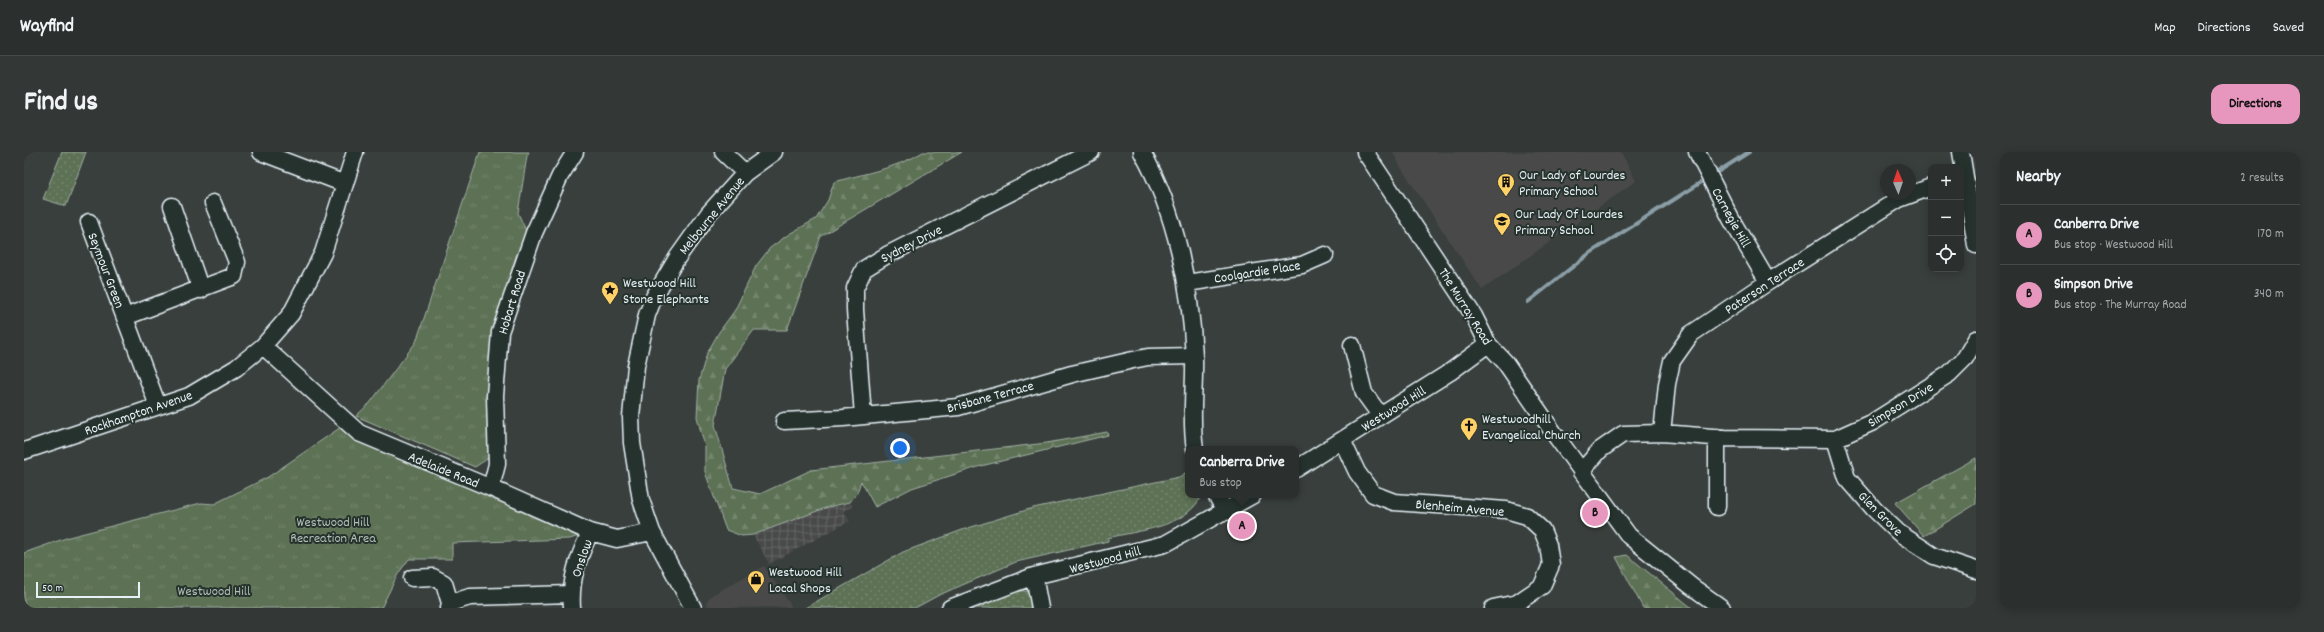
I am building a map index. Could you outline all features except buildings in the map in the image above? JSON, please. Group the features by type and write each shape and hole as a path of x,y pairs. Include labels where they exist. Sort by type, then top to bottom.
{"street":[{"path":"261,152 345,184"},
{"name":"Rockhampton Avenue","path":"24,451 189,396 236,368 263,346 291,314 323,253 355,152"},
{"name":"Hobart Road","path":"491,488 497,464 495,396 500,332 534,233 553,191 575,152"},
{"path":"723,152 745,173"},
{"name":"Melbourne Avenue","path":"693,608 652,532 641,500 632,443 632,398 643,331 654,297 677,258 709,213 745,173 774,152"},
{"name":"Sydney Drive","path":"863,416 855,310 855,288 864,269 887,255 1091,152"},
{"path":"1142,152 1160,191 1187,283 1194,356 1195,446"},
{"name":"The Murray Road","path":"1365,152 1474,316 1488,344 1505,362 1521,388 1629,536 1691,586 1722,608"},
{"name":"Carnegie Hill","path":"1698,152 1731,219 1768,282"},
{"path":"1961,152 1962,164"},
{"name":"Paterson Terrace","path":"1662,433 1667,384 1672,361 1680,347 1691,334 1768,282 1899,199 1928,188"},
{"path":"1964,188 1976,245"},
{"name":"Seymour Green","path":"125,317 201,290 234,276 237,262 213,203"},
{"path":"172,206 201,290"},
{"name":"Seymour Green","path":"89,222 158,406"},
{"name":"Coolgardie Place","path":"1187,283 1302,265 1325,255"},
{"name":"Simpson Drive","path":"1581,472 1600,450 1624,434 1662,433 1717,437 1835,439 1873,422 1949,374 1965,358 1976,339"},
{"name":"Westwood Hill","path":"1299,467 1450,372 1488,344"},
{"path":"1352,345 1364,393 1380,415"},
{"name":"Adelaide Road","path":"263,346 359,433 491,488 590,532 617,538 652,532"},
{"name":"Brisbane Terrace","path":"784,421 863,416 958,407 1072,374 1133,360 1148,357 1194,356"},
{"path":"1717,437 1717,507"},
{"name":"Glen Grove","path":"1835,439 1847,478 1874,509 1899,533 1934,556 1976,570"},
{"name":"Blenheim Avenue","path":"1342,440 1357,472 1373,494 1394,502 1506,510 1527,516 1542,530 1548,545 1551,565 1542,586 1516,603 1495,608"},
{"path":"1218,498 1226,512"},
{"name":"Westwood Hill","path":"950,608 1034,576 1165,544 1226,512 1248,498"},
{"name":"Onslow","path":"571,601 574,568 590,532"},
{"path":"1034,576 1040,608"},
{"path":"412,578 433,577 444,583 449,606 470,597 571,601"}],"shaded area":[{"name":"Our Lady Of Lourdes Primary School","path":"1393,152 1621,152 1636,181 1482,290 1400,166"},
{"path":"850,502 853,507 843,511 850,521 769,564 753,535 828,507"},
{"path":"764,566 792,607 709,608 706,602 712,595"}],"green space":[{"path":"62,152 86,152 66,206 43,199"},
{"path":"480,152 529,152 527,156 518,213 527,233 516,256 501,306 490,457 475,467 356,416 370,403 416,342"},
{"path":"923,152 962,152 821,236 787,330 754,330 725,369 715,425 733,488 760,494 811,470 1047,443 1107,432 1108,435 981,466 912,488 875,507 861,481 857,493 850,502 828,507 753,535 742,536 726,530 705,472 705,447 697,417 699,380 707,353 719,332 735,310 756,266 770,248 789,234 816,219 828,200 834,182 891,167"},
{"name":"Westwood Hill Recreation Area","path":"347,423 590,532 570,539 452,543 452,559 409,559 398,574 381,608 24,608 24,553 69,537 201,503 214,504 268,477"},
{"path":"1976,458 1976,504 1924,536 1895,503"},
{"path":"1185,473 1185,498 1200,499 1192,509 1182,517 1158,527 1108,538 1108,541 1016,562 939,595 915,608 805,608 903,552 965,529 1033,508 1179,477"},
{"path":"1627,555 1692,608 1643,608 1616,557"},
{"path":"1020,590 1028,592 1032,597 1032,608 969,608"}],"waterway":[{"path":"1719,171 1749,152"},
{"path":"1528,302 1590,253 1700,183"}],"place":[{"name":"Our Lady of Lourdes Primary School","path":"1506,197"},
{"name":"Our Lady Of Lourdes Primary School","path":"1502,236"},
{"name":"Westwood Hill Stone Elephants","path":"610,305"},
{"name":"Westwoodhill Evangelical Church","path":"1469,441"},
{"name":"Simpson Drive","path":"1595,513"},
{"name":"Canberra Drive","path":"1242,526"},
{"name":"Westwood Hill Local Shops","path":"756,594"}]}
